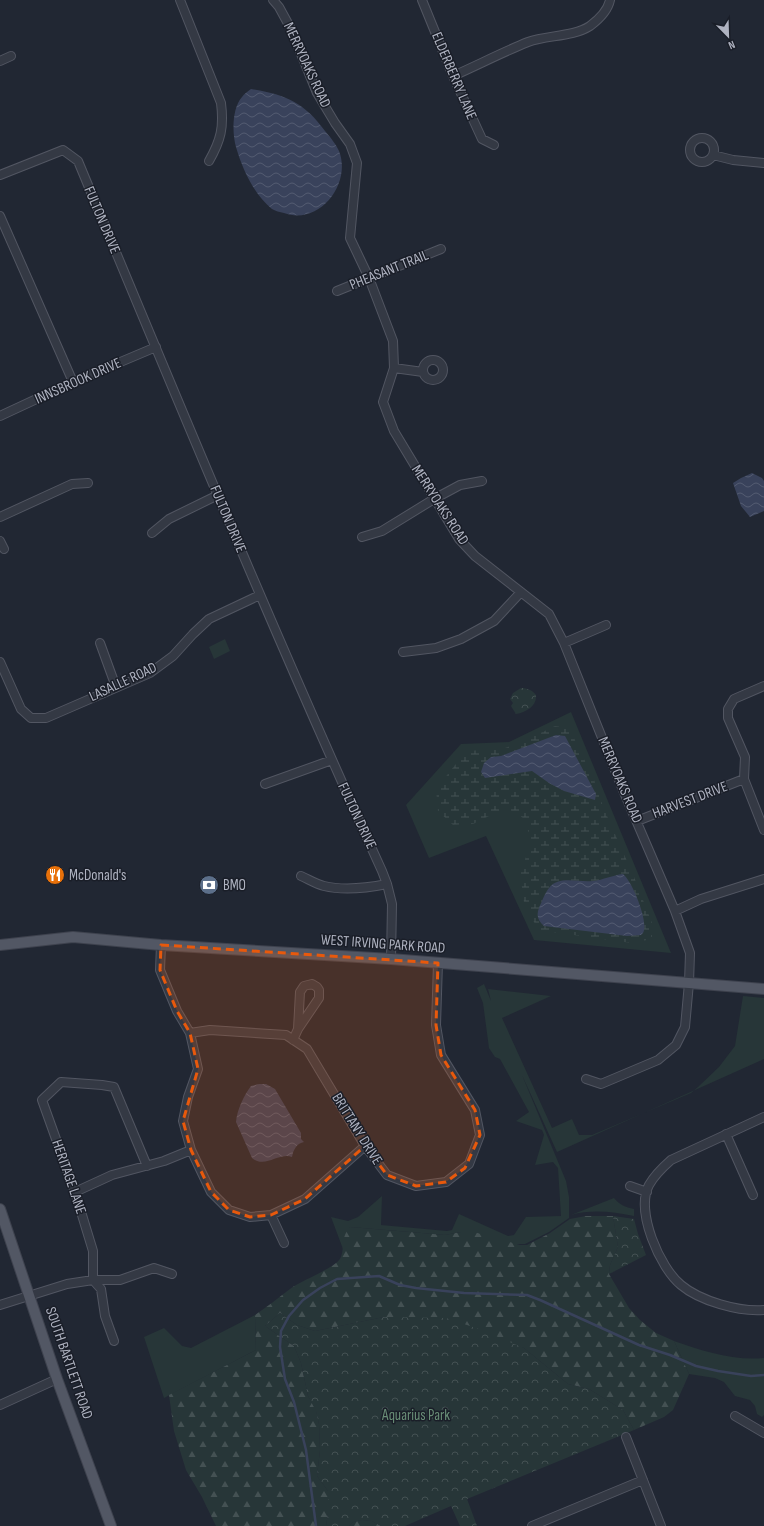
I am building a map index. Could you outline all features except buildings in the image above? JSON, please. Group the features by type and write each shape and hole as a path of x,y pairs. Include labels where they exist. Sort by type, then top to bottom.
{"main road":[{"name":"WEST IRVING PARK ROAD","path":"0,945 73,937 161,945 391,959 764,988"},
{"name":"SOUTH BARTLETT ROAD","path":"0,1209 58,1379 112,1526"}],"street":[{"path":"180,0 221,103 223,119 222,128 219,141 209,161"},
{"name":"MERRYOAKS ROAD","path":"273,0 279,7 291,29 317,93 350,144 357,163 350,238 369,278 393,341 394,368 383,402 394,431 459,539 475,556 549,614 564,643 690,953 685,1027 676,1045 658,1060 601,1084 586,1079"},
{"name":"ELDERBERRY LANE","path":"422,0 453,76 482,139 494,145"},
{"path":"453,76 529,42 548,36 577,32 590,26 600,17 610,0"},
{"path":"0,61 10,56"},
{"name":"FULTON DRIVE","path":"0,176 63,150 78,161 260,595 387,884 392,904 391,959"},
{"path":"713,154 733,160 764,163"},
{"path":"0,216 73,382"},
{"name":"PHEASANT TRAIL","path":"337,291 441,249"},
{"name":"INNSBROOK DRIVE","path":"0,416 73,382 156,347"},
{"path":"394,368 422,372"},
{"path":"362,537 382,531 434,498 460,485 482,481"},
{"path":"0,517 72,484 88,483"},
{"path":"152,533 169,519 218,495"},
{"path":"403,652 436,648 461,639 494,621 521,592"},
{"name":"LASALLE ROAD","path":"0,662 21,709 31,718 46,718 150,673 173,656 209,619 260,595"},
{"path":"564,643 606,624"},
{"path":"100,642 116,687"},
{"path":"764,686 734,699 728,709 728,718 745,757 744,779 764,830"},
{"path":"265,784 332,760"},
{"name":"HARVEST DRIVE","path":"637,821 744,779"},
{"path":"301,876 323,886 332,888 368,888 387,884"},
{"path":"674,911 701,899 764,879"},
{"path":"161,945 160,970 177,1012 190,1033 198,1069 188,1097 183,1121 191,1150 211,1192 229,1210 250,1217 271,1215 305,1199 365,1146"},
{"name":"BRITTANY DRIVE","path":"190,1033 210,1030 286,1035 308,1049 365,1146 387,1175 416,1186 446,1182 465,1168 475,1150 480,1135 476,1110 441,1055 436,1025 438,963"},
{"path":"293,1040 298,1029 319,998 320,994 317,987 312,984 304,986 300,992 298,1029"},
{"name":"HERITAGE LANE","path":"93,1280 93,1251 75,1192 42,1100 61,1082 114,1087 147,1166"},
{"path":"764,1117 671,1160 649,1186 647,1192 646,1209 646,1220 654,1243 666,1269 674,1280 691,1292 721,1305 751,1311 764,1310"},
{"path":"726,1134 753,1195"},
{"path":"75,1192 112,1175 164,1161 191,1150"},
{"path":"630,1186 647,1192"},
{"path":"271,1215 284,1243"},
{"path":"0,1305 30,1294 67,1284 93,1280 120,1280 154,1268 172,1274"},
{"path":"93,1280 101,1289 105,1316 114,1341"},
{"path":"0,1405 58,1379"},
{"path":"735,1416 764,1433"},
{"path":"626,1437 662,1526"},
{"path":"532,1526 643,1480"}],"highlighted area":[{"path":"161,945 438,963 436,1025 441,1055 475,1110 480,1135 465,1168 446,1182 416,1186 387,1175 365,1146 305,1199 271,1215 250,1217 229,1210 211,1192 191,1150 183,1121 198,1069 190,1033 177,1011 160,970"}],"green space":[{"path":"225,639 230,651 214,659 209,647"},
{"path":"521,688 533,692 536,695 536,699 530,708 516,714 511,706 513,703 510,699 513,693"},
{"path":"571,712 671,953 534,940 486,836 429,858 406,805 461,744 509,742"},
{"path":"555,726 569,728 594,780 604,809 634,877 652,923 652,939 632,943 538,930 524,902 520,873 532,841 523,818 510,810 491,815 473,824 453,825 438,811 436,789 455,765 469,751 505,748 524,741"},
{"path":"484,984 491,1001 488,989 551,996 502,1018 552,1128 572,1119 579,1135 592,1135 643,1113 557,1152 522,1075 566,1181 569,1197 569,1218 549,1232 525,1244 513,1244 461,1232 445,1235 350,1227 343,1249 331,1217 348,1221 358,1217 382,1196 381,1225 447,1231 452,1230 459,1214 508,1236 514,1235 526,1217 561,1216 558,1168 553,1162 535,1165 544,1135 542,1130 516,1121 529,1112 500,1059 495,1057 489,1048 483,1003 477,988"},
{"path":"743,996 764,998 764,1059 694,1090 719,1067 735,1046"},
{"path":"694,1090 691,1093 643,1113"},
{"path":"614,1198 623,1205 634,1209 634,1216 610,1212 587,1212 571,1215"},
{"path":"586,1216 613,1216 618,1247 610,1265 609,1274 629,1308 640,1320 656,1333 674,1341 689,1374 673,1410 664,1417 634,1430 623,1410 589,1389 568,1384 524,1348 384,1317 315,1331 297,1325 280,1313 265,1326 294,1346 301,1363 308,1396 316,1410 319,1424 320,1450 317,1476 328,1491 328,1513 326,1526 216,1526 202,1497 186,1470 174,1431 169,1395 256,1350 255,1315 290,1289 336,1263 340,1259 343,1250 344,1238 350,1227 445,1235 461,1232 474,1232 520,1245 527,1245 550,1233 570,1219"},
{"path":"613,1216 634,1219 646,1255 609,1274 610,1265 618,1247"},
{"name":"Aquarius Park","path":"280,1313 297,1325 315,1331 384,1317 446,1318 479,1329 524,1348 568,1384 589,1389 623,1410 634,1430 467,1499 477,1526 460,1526 451,1506 405,1526 381,1526 372,1521 362,1520 353,1522 349,1526 326,1526 328,1513 328,1491 317,1476 320,1450 319,1424 316,1411 308,1396 301,1363 294,1346 265,1326"},
{"path":"255,1315 256,1350 164,1398 144,1337 164,1328 182,1346 191,1348"},
{"path":"674,1341 707,1352 730,1357 752,1359 764,1358 764,1415 762,1417 757,1414 755,1406 750,1400 735,1396 724,1382 715,1378 689,1374"},
{"path":"362,1520 372,1521 381,1526 349,1526 353,1522"}],"water":[{"path":"251,89 284,97 302,107 317,121 331,138 339,151 342,164 341,176 337,189 330,199 320,208 309,213 297,215 284,213 272,209 254,189 242,164 236,147 234,135 236,107 244,95"},
{"path":"752,473 762,478 764,481 764,511 750,517 741,506 733,483"},
{"path":"556,735 565,736 596,794 595,800 564,791 532,771 485,778 481,772 484,763 491,757 501,756"},
{"path":"623,874 627,878 641,909 644,931 641,935 627,936 544,926 540,922 538,915 539,908 546,892 553,884 570,880 600,880"},
{"path":"266,1084 275,1089 301,1133 301,1139 304,1142 296,1147 292,1157 287,1156 262,1162 252,1158 236,1122 239,1108 246,1094 251,1086"}],"waterway":[{"path":"316,1526 306,1450 294,1402 285,1379 280,1347 281,1331 289,1316 303,1300 320,1288 337,1279 379,1276 400,1285 416,1288 464,1293 527,1295 639,1345 670,1355 696,1366 751,1376 764,1375"}],"place":[{"name":"McDonald's","path":"55,875"},
{"name":"BMO","path":"209,885"}]}
